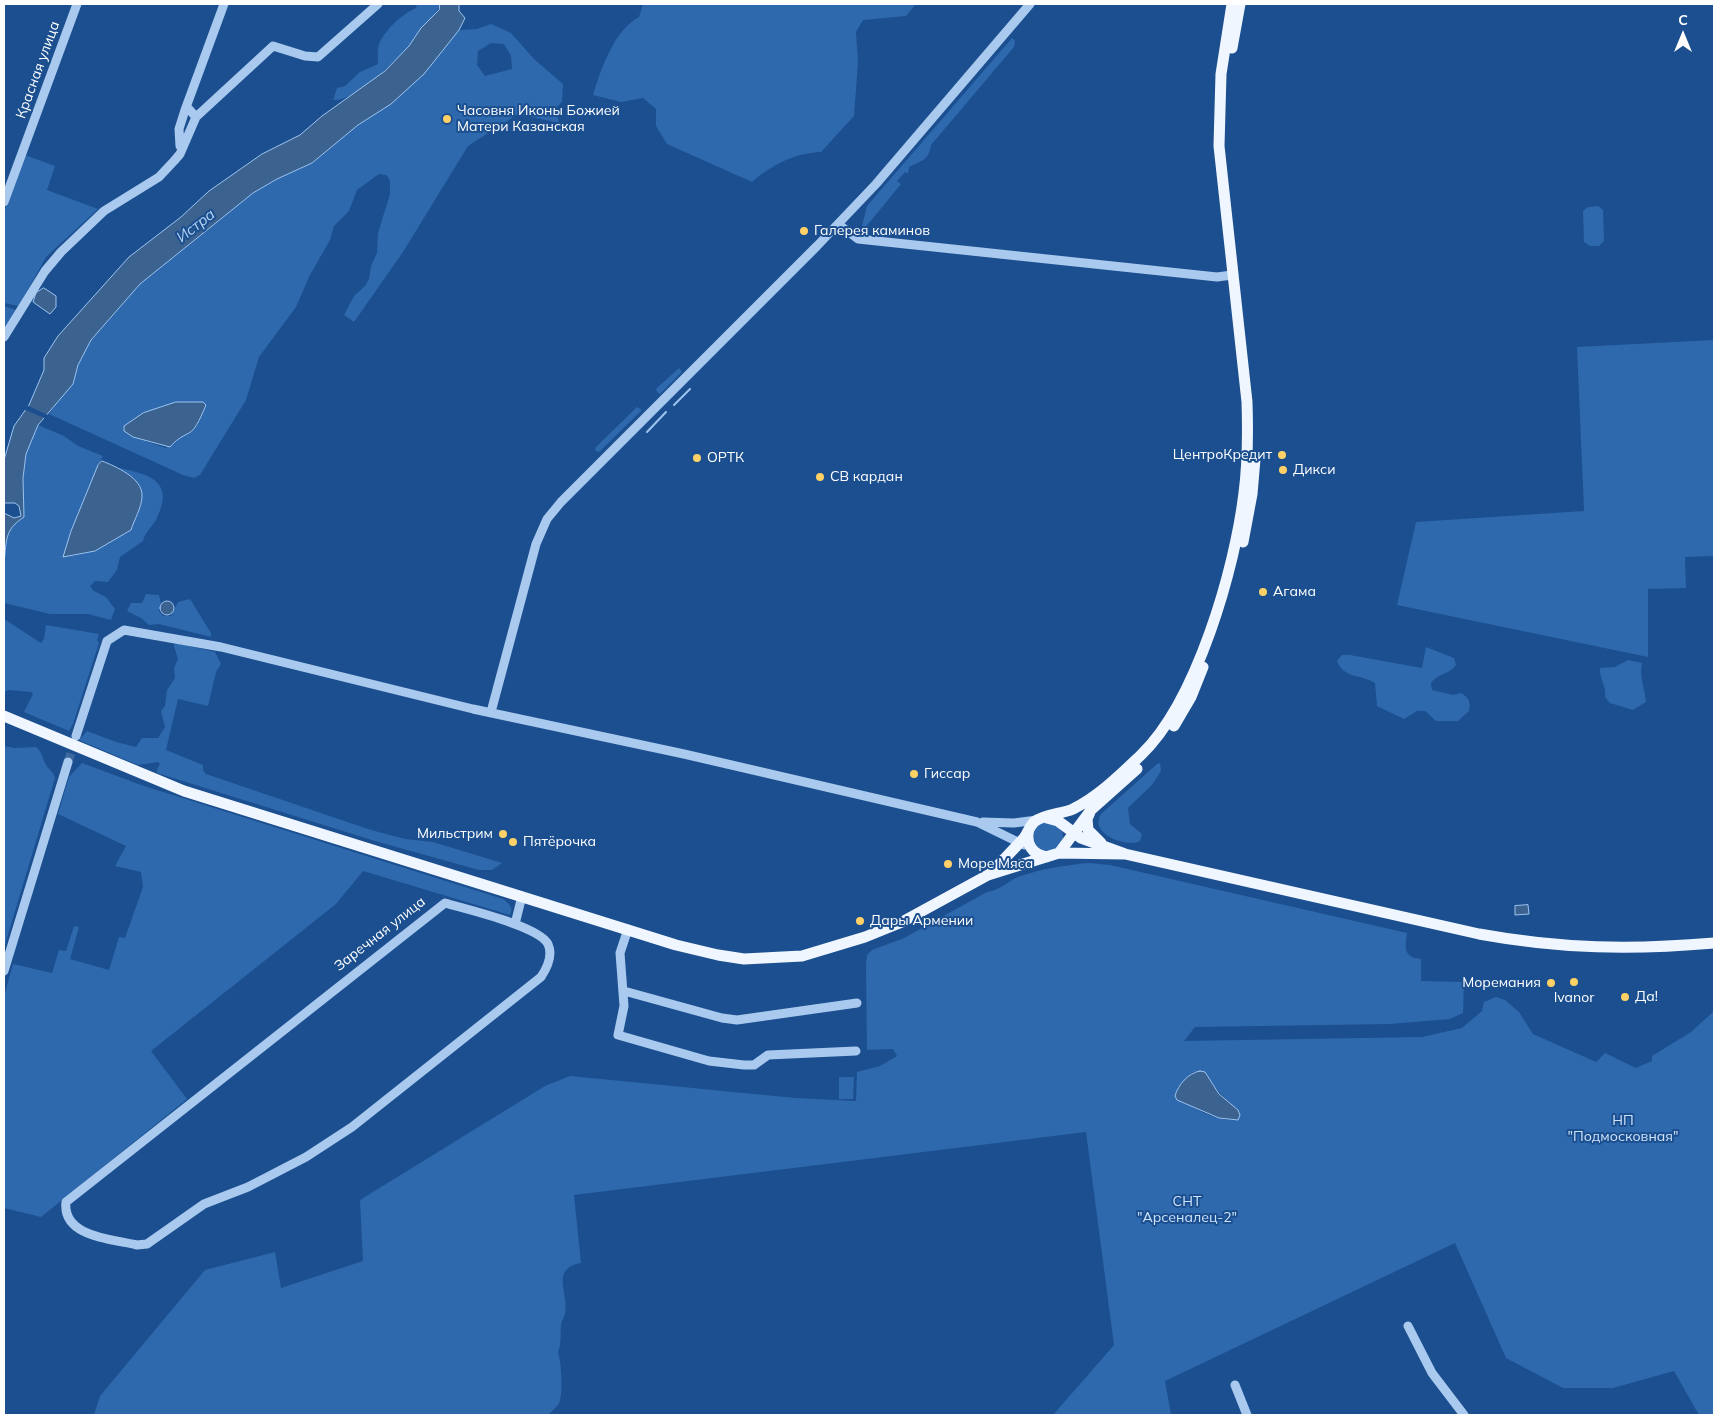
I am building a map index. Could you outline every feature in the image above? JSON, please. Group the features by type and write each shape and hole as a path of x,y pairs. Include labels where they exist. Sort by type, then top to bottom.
{"main road":[{"path":"988,875 1038,822 1072,809 1098,794 1144,753 1164,728 1193,672 1218,602 1238,527 1244,494 1248,442 1247,402 1222,182 1219,109 1222,64 1232,4"},
{"path":"4,716 184,791 628,929 718,955 769,959 802,956 857,940 902,922 988,875 1059,852 1091,810 1147,760 1170,732 1183,711 1216,634 1246,528 1255,466 1254,402 1231,200 1227,138 1228,74 1240,4"},
{"path":"1091,810 1088,819 1088,830 1106,847"},
{"path":"1125,854 1059,852 1040,856 1031,849 1027,839 1038,822 1053,818 1073,833 1125,854 1369,910 1529,943 1612,948 1714,943"},
{"path":"1059,852 1067,835 1063,825"}],"street":[{"name":"Красная улица","path":"4,202 77,4"},
{"path":"180,154 179,129 224,4"},
{"path":"4,337 45,271 61,252 104,211 159,177 180,154 196,117 273,46 305,56 318,57 378,4"},
{"path":"491,712 534,551 547,518 838,224 1030,4"},
{"path":"187,107 196,117"},
{"path":"838,224 858,239 1217,277 1232,275"},
{"path":"76,736 107,641 124,630 221,647 491,712 684,754 977,822 999,831 1031,849"},
{"path":"4,972 68,762"},
{"path":"977,822 1038,822"},
{"path":"999,831 1004,838 1007,849 1000,863"},
{"path":"515,924 522,896"},
{"name":"Заречная улица","path":"445,903 515,924 536,932 548,944 550,956 547,968 541,976 352,1127 306,1157 248,1187 204,1204 147,1244 137,1245 80,1230 70,1223 65,1211 66,1202 440,904 445,903"},
{"path":"628,929 620,958 624,1006 618,1035 709,1061 754,1065 768,1055 856,1052"},
{"path":"624,991 722,1018 737,1020 858,1003"},
{"path":"1408,1326 1432,1373 1464,1415"},
{"path":"1235,1385 1247,1415"}],"green space":[{"path":"417,4 440,4 435,14 408,47 373,80 351,95 333,100 337,88 345,86 360,72 378,64 379,44 385,33 405,14 416,8"},
{"path":"643,4 916,4 906,16 863,20 856,32 858,62 854,116 821,152 793,157 767,170 752,182 667,144 656,126 656,109 643,98 621,102 593,95 610,51 622,31 639,17"},
{"path":"491,24 511,33 534,59 563,84 562,102 556,108 559,123 518,114 468,146 403,252 354,322 344,315 354,296 365,286 369,279 371,266 377,253 378,233 390,194 390,180 386,175 379,174 357,190 349,211 334,226 330,240 310,275 296,307 259,357 246,400 200,475 194,478 183,475 49,414 59,399 73,384 78,365 91,340 140,284 253,193 277,179 312,163 358,125 391,104 459,30 477,29","holes":["491,43 504,44 511,56 512,69 485,76 477,65 478,51","176,402 203,402 204,411 190,433 183,434 166,448 133,437"]},
{"path":"1012,38 1015,41 1014,47 931,145 926,157 909,167 908,174 905,172 897,181 901,184 865,228 862,226 867,206"},
{"path":"25,155 55,166 47,190 98,209 46,257 19,306 4,303 4,212"},
{"path":"1598,206 1603,210 1604,241 1599,246 1590,246 1584,242 1583,211 1588,207"},
{"path":"4,306 16,310 4,330"},
{"path":"1714,340 1714,556 1685,557 1686,588 1648,589 1648,657 1397,605 1416,522 1584,511 1577,347"},
{"path":"679,368 682,372 660,394 657,392 656,389"},
{"path":"637,407 642,410 599,452 596,451 595,448"},
{"path":"38,425 64,436 78,446 103,456 98,465 72,556 95,551 136,482 119,468 149,477 156,481 161,488 163,495 162,505 157,518 143,541 120,557 117,570 108,582 95,581 90,586 94,591 106,597 115,609 111,620 88,614 50,614 4,603 4,545 9,529 24,517 23,478 26,454"},
{"path":"146,594 159,595 161,604 159,611 163,616 171,616 178,602 190,599 211,633 211,637 159,624 149,625 141,618 127,611 131,603 142,603"},
{"path":"4,619 41,643 44,639 46,625 99,634 97,640 99,643 73,724 69,731 24,712 33,694 31,692 9,690 4,692"},
{"path":"175,643 215,652 221,664 216,672 208,706 178,699 166,750 203,765 203,770 206,774 371,830 405,839 433,842 502,863 492,870 479,870 375,841 157,773 160,764 158,762 138,765 79,740 87,731 136,747 142,738 158,738 165,727 161,711 165,706 167,690 175,678 174,668 178,659 174,646"},
{"path":"1426,647 1454,658 1456,665 1431,683 1432,690 1453,695 1461,693 1468,699 1469,711 1458,721 1436,721 1425,711 1417,711 1404,719 1377,706 1375,683 1344,671 1337,661 1342,655 1350,655 1422,668"},
{"path":"1628,660 1642,663 1642,678 1646,702 1633,710 1610,703 1605,697 1605,689 1600,672 1600,668 1615,667"},
{"path":"4,746 15,748 36,747 55,778 4,948"},
{"path":"82,763 141,785 503,899 509,904 511,910 510,915 363,871 336,904 151,1051 187,1099 41,1217 4,1208 4,996 13,964 52,973 59,950 66,951 74,926 79,927 70,959 109,970 119,937 125,938 143,887 141,872 115,866 126,846 58,814 69,777"},
{"path":"1160,763 1161,771 1152,785 1128,808 1130,824 1142,834 1140,841 1127,843 1111,838 1104,833 1098,821 1101,814"},
{"path":"1048,822 1059,826 1063,837 1059,848 1048,852 1037,848 1033,837 1037,826"},
{"path":"1089,863 1110,865 1407,933 1406,951 1411,956 1421,959 1421,981 1464,982 1463,1013 1450,1019 1390,1024 1195,1027 1184,1041 1422,1037 1462,1028 1482,1011 1484,1002 1496,997 1505,1000 1519,1012 1533,1034 1596,1062 1605,1053 1636,1068 1652,1061 1652,1056 1691,1032 1714,1011 1714,1415 1699,1415 1674,1371 1613,1388 1563,1388 1506,1358 1455,1243 1165,1381 1171,1415 1053,1415 1114,1345 1086,1132 574,1195 581,1263 571,1266 563,1276 566,1306 561,1324 558,1352 561,1396 558,1404 548,1415 94,1415 100,1396 205,1270 275,1252 281,1288 363,1261 360,1200 545,1086 570,1076 795,1098 856,1101 857,1072 880,1066 897,1056 893,1049 867,1050 867,955 872,950 904,938 1018,877 1062,866","holes":["1193,1072 1208,1076 1240,1115 1238,1120 1221,1119 1213,1116 1175,1096 1178,1087"]},
{"path":"839,1077 854,1077 853,1099 839,1099"}],"water":[{"name":"Истра","path":"440,4 459,4 459,11 465,18 459,30 424,74 391,104 358,125 312,163 277,179 253,193 140,284 91,340 78,365 73,384 38,425 26,454 23,478 24,517 10,531 6,542 4,562 4,513 4,460 14,426 29,405 44,370 44,358 58,336 129,257 181,217 209,191 262,154 300,135 322,116 385,71 409,46 421,28 439,10","holes":["5,503 15,503 19,506 21,516 14,518 4,513"]},
{"path":"44,288 56,296 56,307 50,314 33,302 36,293"},
{"path":"176,402 203,402 206,405 192,431 170,447 133,437 124,431 124,426 143,413"},
{"path":"102,461 133,478 141,490 141,505 131,530 95,551 63,557 71,531 98,465"},
{"path":"167,601 172,603 174,608 172,613 167,615 162,613 160,608 162,603"},
{"path":"1528,905 1529,914 1515,915 1515,906"},
{"path":"1200,1071 1205,1072 1219,1094 1238,1110 1240,1115 1238,1120 1219,1118 1177,1100 1175,1096 1181,1084 1191,1074"}],"pier":[{"path":"26,405 50,416 47,419 23,409"}],"waterway":[{"path":"674,405 690,389"},
{"path":"647,432 666,412"}],"tunnel":[{"path":"68,762 75,741"}],"place":[{"name":"Часовня Иконы Божией Матери Казанская","path":"447,119"},
{"name":"Галерея каминов","path":"804,231"},
{"name":"ЦентроКредит","path":"1282,455"},
{"name":"ОРТК","path":"697,458"},
{"name":"Дикси","path":"1283,470"},
{"name":"СВ кардан","path":"820,477"},
{"name":"Агама","path":"1263,592"},
{"name":"Гиссар","path":"914,774"},
{"name":"Мильстрим","path":"503,834"},
{"name":"Пятёрочка","path":"513,842"},
{"name":"Море Мяса","path":"948,864"},
{"name":"Дары Армении","path":"860,921"},
{"name":"Ivanor","path":"1574,982"},
{"name":"Моремания","path":"1551,983"},
{"name":"Да!","path":"1625,997"}],"park label":[{"name":"НП \"Подмосковная\"","path":"1623,1130"},
{"name":"СНТ \"Арсеналец-2\"","path":"1187,1210"}]}
